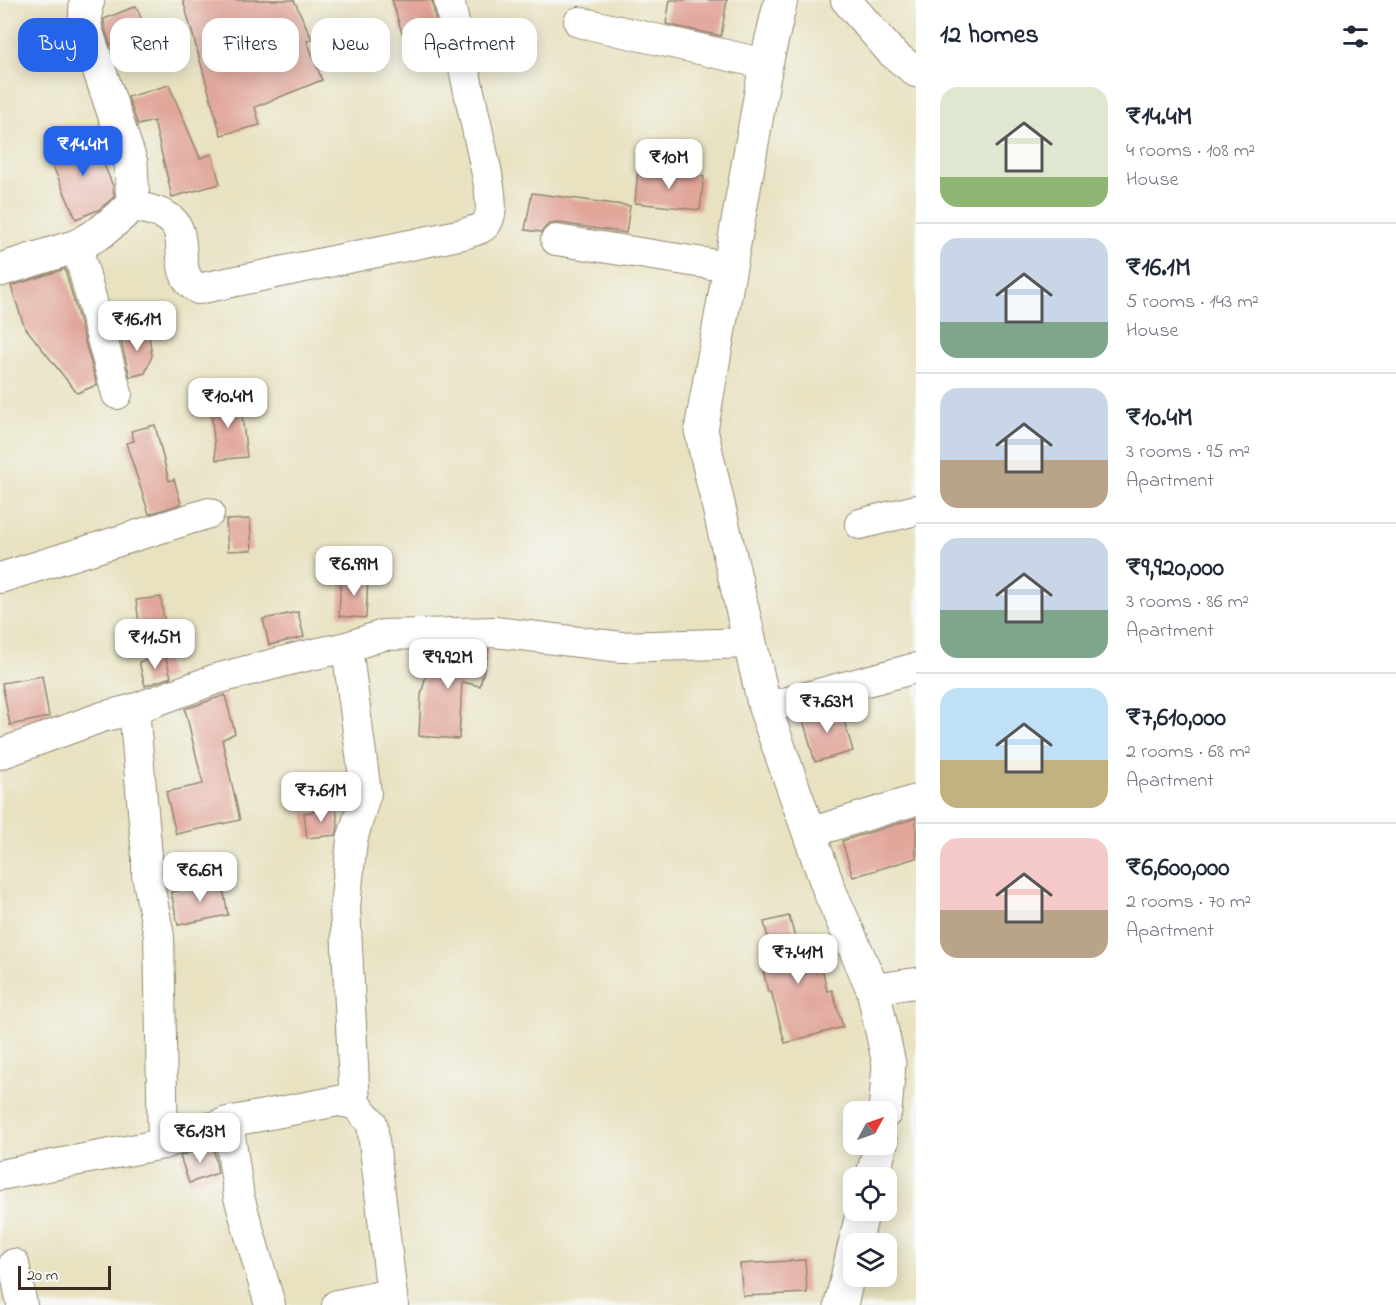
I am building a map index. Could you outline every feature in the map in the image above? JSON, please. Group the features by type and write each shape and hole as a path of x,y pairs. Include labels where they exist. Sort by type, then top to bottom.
{"street":[{"path":"88,0 85,28 131,163 133,205"},
{"path":"133,205 168,217 174,222 178,230 185,276 190,284 198,289 463,234 482,228 489,219 487,174 449,0"},
{"path":"781,0 766,64 701,430 765,708 830,892 873,989 889,1064 886,1101"},
{"path":"846,0 891,52 916,72"},
{"path":"579,22 766,64"},
{"path":"0,270 77,246 101,232 133,205"},
{"path":"556,240 730,267"},
{"path":"77,246 117,394"},
{"path":"860,524 916,510"},
{"path":"0,578 209,513"},
{"path":"0,754 216,679 347,647 383,635 495,632 621,647 751,643"},
{"path":"347,647 366,793 352,840 345,907 355,1104"},
{"path":"765,708 916,668"},
{"path":"134,709 147,875 159,936 163,1144"},
{"path":"809,833 916,800"},
{"path":"873,989 916,983"},
{"path":"0,1175 163,1144 228,1122 338,1101 355,1104 372,1123 392,1300 337,1305"},
{"path":"228,1122 239,1197 270,1305"},
{"path":"14,1264 22,1305"},
{"path":"841,1305 845,1287"}],"building":[{"path":"183,0 294,0 311,37 307,41 311,51 311,72 319,72 322,80 255,107 260,125 221,135 203,72 299,72 299,18 202,18 202,68 190,18 188,18"},
{"path":"392,0 432,0 435,18 402,18 402,33"},
{"path":"670,0 727,0 721,36 666,24"},
{"path":"136,6 141,18 110,18 110,45 104,19"},
{"path":"169,85 200,158 212,154 220,184 172,197 154,121 138,125 128,97"},
{"path":"92,136 113,186 114,197 98,210 76,219 48,155"},
{"path":"638,169 704,177 700,210 635,203"},
{"path":"532,193 630,206 626,233 559,223 549,224 541,232 525,230"},
{"path":"65,269 97,385 77,393 24,326 11,286"},
{"path":"148,330 152,356 145,373 130,377 120,337"},
{"path":"240,398 247,457 216,460 210,402"},
{"path":"155,425 169,481 174,479 181,504 149,514 126,443 134,441 131,431"},
{"path":"250,519 252,550 228,551 226,520"},
{"path":"341,576 368,577 366,618 339,616"},
{"path":"161,597 166,635 141,639 136,600"},
{"path":"298,612 304,637 269,645 263,619"},
{"path":"489,649 480,686 462,682 459,739 419,736 421,695 432,651"},
{"path":"165,655 171,677 145,686 139,662"},
{"path":"42,676 49,717 10,725 2,683"},
{"path":"225,695 235,733 222,740 240,820 176,834 166,792 203,784 185,709"},
{"path":"840,706 853,751 815,762 802,716"},
{"path":"336,808 338,826 336,835 307,838 304,813"},
{"path":"916,818 916,858 853,877 842,841"},
{"path":"222,882 228,915 178,925 171,892"},
{"path":"789,916 799,952 818,948 827,991 832,990 843,1027 785,1043 771,991 768,992 761,960 773,957 764,922"},
{"path":"213,1145 218,1173 189,1183 180,1156"},
{"path":"805,1260 807,1293 743,1296 740,1264"}]}
